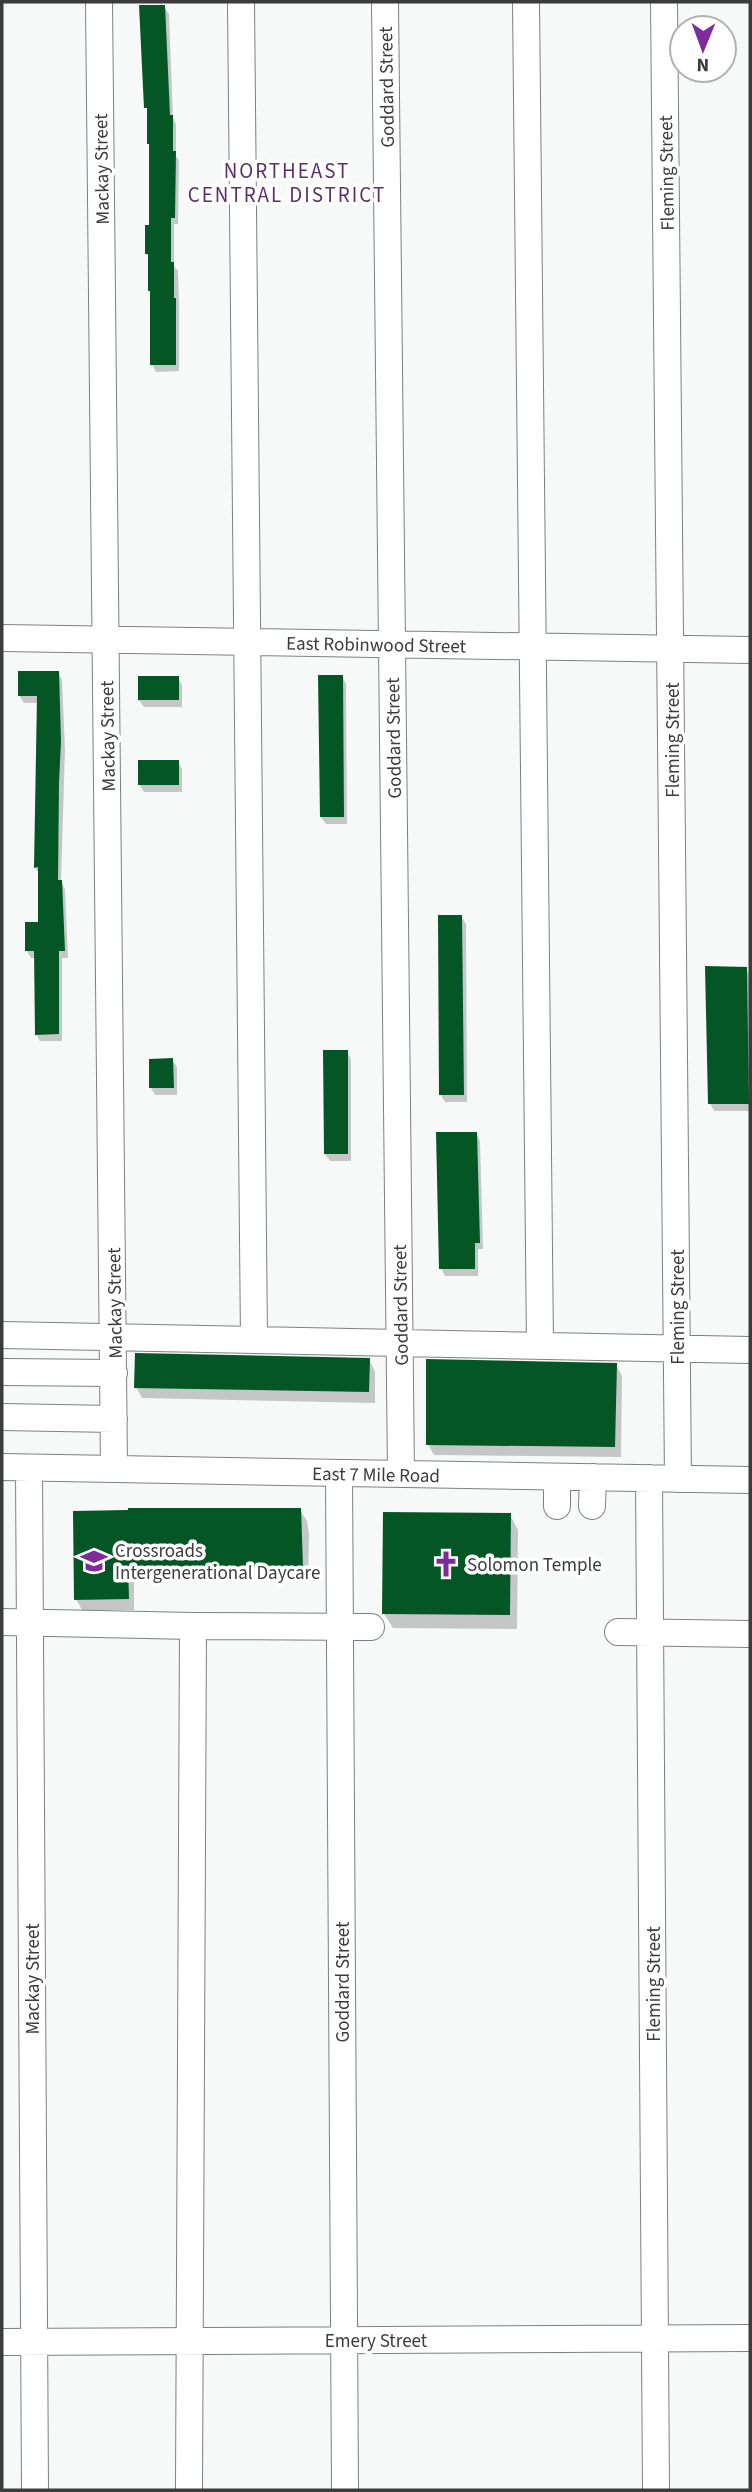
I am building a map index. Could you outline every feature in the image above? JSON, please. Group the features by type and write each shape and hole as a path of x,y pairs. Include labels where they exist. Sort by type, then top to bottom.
{"street":[{"name":"Mackay Street","path":"99,2 114,1469"},
{"path":"241,2 254,1340"},
{"name":"Goddard Street","path":"385,2 401,1474"},
{"path":"526,2 540,1345"},
{"name":"Fleming Street","path":"664,2 678,1479"},
{"name":"East Robinwood Street","path":"2,638 750,650"},
{"path":"2,1335 750,1350"},
{"path":"2,1372 114,1373"},
{"path":"2,1417 114,1419"},
{"name":"East 7 Mile Road","path":"2,1467 750,1480"},
{"name":"Mackay Street","path":"29,1468 35,2490"},
{"name":"Goddard Street","path":"339,1473 345,2490"},
{"path":"557,1477 557,1506"},
{"path":"592,1506 593,1477"},
{"name":"Fleming Street","path":"649,1478 656,2490"},
{"path":"2,1622 372,1627"},
{"path":"189,2490 193,1626"},
{"path":"618,1632 750,1634"},
{"name":"Emery Street","path":"2,2342 750,2338"}],"building":[{"path":"139,5 165,5 170,115 173,115 173,151 176,151 171,262 174,262 176,298 176,365 150,365 150,291 148,254 145,254 145,225 149,225 149,144 147,108 144,108"},
{"path":"18,671 59,671 61,741 58,880 62,880 65,951 59,951 59,1034 35,1035 34,951 25,951 25,922 38,922 38,867 34,868 37,696 18,696"},
{"path":"318,675 343,675 344,817 320,817"},
{"path":"138,676 179,676 179,700 138,700"},
{"path":"138,760 179,760 179,785 138,785"},
{"path":"438,915 462,915 464,1095 439,1095"},
{"path":"705,966 747,967 749,1104 708,1104"},
{"path":"323,1050 348,1050 348,1154 324,1154"},
{"path":"173,1058 174,1088 149,1088 149,1059"},
{"path":"436,1132 477,1132 480,1243 475,1243 475,1269 439,1269"},
{"path":"135,1353 370,1358 369,1392 134,1388"},
{"path":"426,1359 617,1363 615,1447 426,1445"},
{"path":"128,1508 301,1508 303,1567 128,1566 129,1599 74,1600 73,1511"},
{"name":"Solomon Temple","path":"383,1512 511,1513 510,1615 382,1614"}],"place":[{"name":"Crossroads Intergenerational Daycare","path":"94,1561"},
{"name":"Solomon Temple","path":"446,1564"}],"district":[{"name":"NORTHEAST CENTRAL DISTRICT","path":"287,183"}]}
